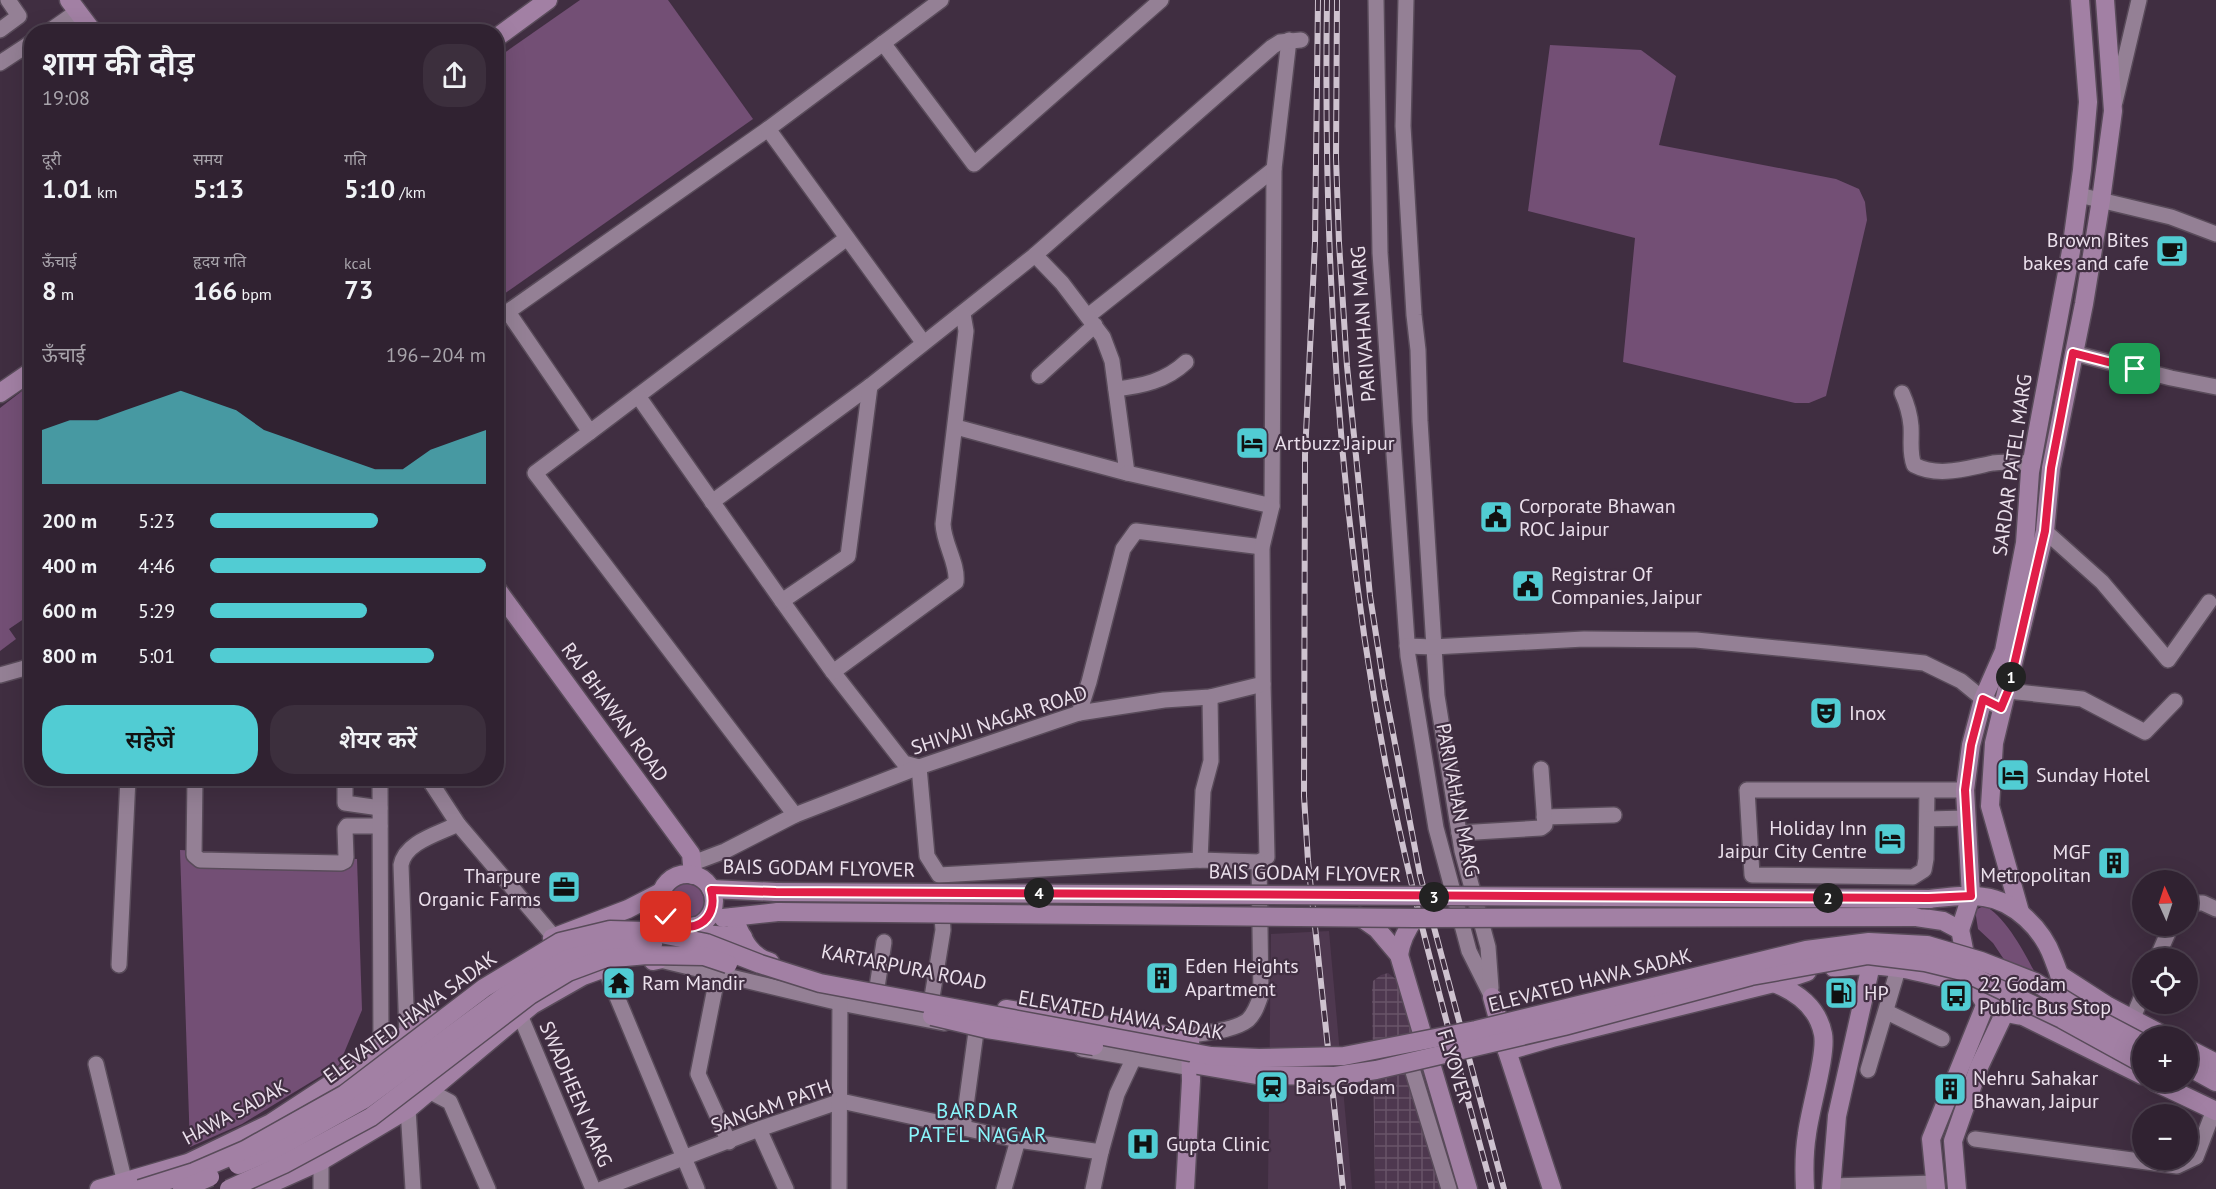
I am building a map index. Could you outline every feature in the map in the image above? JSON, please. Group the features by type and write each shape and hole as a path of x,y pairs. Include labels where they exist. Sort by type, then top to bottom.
{"main road":[{"path":"504,32 548,0"},
{"name":"SARDAR PATEL MARG","path":"1971,896 1965,790 1971,745 1983,699 2004,651 2025,543 2031,463 2071,251 2079,195 2088,102 2080,0"},
{"name":"SARDAR PATEL MARG","path":"2020,912 1990,806 1994,742 2045,531 2051,468 2084,304 2101,200 2113,111 2105,0"},
{"path":"74,6 87,24"},
{"path":"0,393 24,376"},
{"name":"RAJ BHAWAN ROAD","path":"504,599 691,854 693,869"},
{"path":"259,1189 321,1161 408,1109 520,1015 583,976 605,968 658,960 695,927 713,906 711,890 693,869 677,876 665,885 661,892 662,909 666,917 680,926 695,927 747,944"},
{"name":"BAIS GODAM FLYOVER","path":"711,890 1929,898 1971,896"},
{"name":"HAWA SADAK","path":"99,1189 133,1186 188,1163 271,1123 381,1053 519,958 554,937 628,909 661,892"},
{"path":"2025,1017 2040,1015 2049,1008 2060,992 2060,975 2051,953 2038,932 2020,912 1986,897 1971,896 1960,930 1974,986 1986,1004 2025,1017 2132,1070"},
{"path":"695,927 733,917 778,912 1415,918 1916,917 1943,921 1960,930"},
{"path":"733,917 747,944"},
{"name":"FLYOVER","path":"1360,917 1377,929 1399,956 1468,1189"},
{"path":"1399,956 1404,936 1415,918"},
{"name":"ELEVATED HAWA SADAK","path":"133,1186 194,1172 245,1150 345,1094 484,988 550,948 560,942 610,930 646,931 706,943 760,964 820,983 1211,1056 1259,1058 1344,1056 1486,1028 1806,950 1869,942 1927,945 1981,961 2035,982 2087,1014 2132,1038"},
{"path":"182,1189 276,1149 363,1100 533,975 564,957 598,945 641,942 704,956"},
{"name":"KARTARPURA ROAD","path":"747,944 765,961 840,980 1186,1038"},
{"name":"ELEVATED HAWA SADAK","path":"229,1189 284,1164 371,1117 530,995 568,972 603,959 647,955 704,956 816,990 987,1029 1256,1075 1335,1076 1376,1070 1564,1026 1751,976 1868,955 1925,962 1962,971 2062,1019 2132,1058"},
{"path":"1507,1051 1809,972 1871,965 1899,966 1974,986"},
{"path":"1831,1188 1837,1116 1871,965"},
{"path":"2060,975 2144,1026"},
{"path":"1774,983 1803,998 1815,1013 1823,1031 1822,1051 1807,1133 1804,1163 1805,1189"},
{"path":"1492,997 1552,1189"},
{"path":"1935,1186 1931,1138 1986,1004"},
{"path":"450,1005 481,1048"},
{"path":"1958,1189 1953,1141 1979,1067 2006,1012"},
{"path":"1823,1031 1855,1035"},
{"path":"1185,1189 1192,1068 1186,1038"},
{"path":"2198,1053 2216,1062"},
{"path":"2198,1072 2216,1082"},
{"path":"2180,1092 2215,1107"},
{"path":"2192,1092 2215,1107"}],"street":[{"path":"0,30 19,16 8,0"},
{"path":"504,315 768,129 941,0"},
{"path":"883,43 974,164 1161,0"},
{"name":"PARIVAHAN MARG","path":"1376,0 1380,253 1407,646 1436,828 1470,951 1492,997"},
{"name":"PARIVAHAN MARG","path":"1406,0 1403,126 1437,696 1459,833 1488,947 1492,997"},
{"path":"2113,111 2139,0"},
{"path":"56,24 74,6"},
{"path":"712,502 870,386 923,342 963,314 1035,255 1272,47 1295,40 1274,169 1272,506 1262,547 1267,857 1259,862 1200,860 939,875"},
{"path":"0,63 24,47"},
{"path":"768,129 923,342"},
{"path":"1039,376 1091,320 1274,169"},
{"path":"2079,195 2171,217 2215,232"},
{"path":"795,815 535,473 847,238"},
{"path":"1035,255 1091,320 1103,338 1112,361 1127,473"},
{"path":"833,672 956,582 957,573 944,538 943,524 966,331 963,314"},
{"path":"504,319 590,432"},
{"path":"2073,353 2171,378 2215,383"},
{"path":"1116,389 1141,386 1159,380 1186,363"},
{"path":"782,602 848,556 870,386"},
{"path":"1902,393 1909,410 1910,455 1914,465 1923,470 1948,472 1994,463 2031,463"},
{"path":"638,396 833,672 904,763 919,767 927,856 939,875 943,930 932,997"},
{"path":"956,427 1127,473 1272,506"},
{"path":"1079,713 1123,549 1136,531 1262,547"},
{"path":"2045,531 2102,582 2168,660 2209,602"},
{"path":"1407,646 1433,647 1584,639 1696,640 1924,663 1961,681 1983,699 2001,708"},
{"path":"0,675 24,668"},
{"name":"SHIVAJI NAGAR ROAD","path":"693,869 795,815 919,767 1079,713 1164,700 1209,697 1263,684"},
{"path":"2008,691 2082,699 2145,732 2175,701"},
{"path":"1200,860 1203,791 1211,761 1209,697"},
{"path":"1459,833 1541,828 1545,825 1541,769"},
{"path":"119,965 128,786"},
{"path":"195,786 194,855 200,860 341,863 346,857 345,829 347,826 380,826"},
{"path":"345,786 345,803 380,808"},
{"path":"380,786 381,1053"},
{"path":"433,786 458,824 554,937"},
{"path":"1927,790 1926,859 1924,870 1913,877 1752,875 1747,790 1927,790 1965,790"},
{"path":"1544,817 1614,815"},
{"path":"1927,819 1967,818"},
{"path":"407,1035 402,856 409,848 458,824"},
{"path":"1186,1038 1232,1028 1248,1020 1257,1007 1261,995 1259,862"},
{"path":"2198,903 2216,909"},
{"path":"877,987 884,942"},
{"path":"729,1142 698,1074 718,973 747,944"},
{"path":"658,960 840,1003 976,1030 1192,1068"},
{"path":"1868,1070 1899,966"},
{"path":"605,968 697,1189"},
{"path":"839,1189 840,980"},
{"path":"963,1128 980,1005"},
{"path":"1887,1012 1942,1039"},
{"path":"2132,1020 2134,1014"},
{"name":"SWADHEEN MARG","path":"520,1015 593,1189"},
{"path":"1093,1189 1118,1094 1146,1032"},
{"path":"1410,1062 1449,1189"},
{"path":"96,1064 133,1186"},
{"path":"430,1092 450,1102 488,1189"},
{"name":"SANGAM PATH","path":"602,1189 759,1129 841,1101 1018,1140 1101,1152"},
{"path":"1975,1139 2177,1166 2196,1158 2215,1107"},
{"path":"408,1109 413,1189"},
{"path":"759,1129 786,1189"},
{"path":"1004,1189 1018,1140"},
{"path":"321,1161 321,1189"},
{"path":"1831,1188 1935,1186"}],"shaded area":[{"path":"580,0 668,0 753,119 504,294 504,53"},
{"path":"1550,45 1641,50 1676,76 1659,145 1836,179 1859,189 1865,202 1867,220 1826,396 1809,403 1795,403 1623,362 1635,238 1528,211"},
{"path":"24,389 24,619 9,629 16,639 0,651 0,408"},
{"path":"180,850 357,859 362,1010 339,1065 242,1124 190,1147"},
{"path":"685,883 699,888 704,902 699,916 685,921 671,916 666,902 671,888"},
{"path":"1984,906 2000,918 2023,950 2039,981 2032,990 2025,989 2016,983 1993,943 1978,929 1975,910"},
{"path":"1329,931 1352,1189 1268,1189 1271,934"},
{"path":"1388,973 1397,980 1460,1189 1375,1189 1372,992 1373,981"}],"railway":[{"path":"1318,0 1315,242 1305,455 1304,796 1308,861 1343,1189"},
{"path":"1327,0 1326,96 1331,288 1345,480 1356,576 1386,766 1397,819 1435,979 1492,1189"},
{"path":"1337,0 1336,158 1339,243 1347,366 1370,596 1384,686 1420,875 1504,1189"}],"place":[{"name":"Brown Bites bakes and cafe","path":"2172,251"},
{"name":"Artbuzz Jaipur","path":"1252,443"},
{"name":"Corporate Bhawan ROC Jaipur","path":"1496,517"},
{"name":"Registrar Of Companies, Jaipur","path":"1528,586"},
{"name":"Inox","path":"1826,713"},
{"name":"Sunday Hotel","path":"2013,775"},
{"name":"Holiday Inn Jaipur City Centre","path":"1890,839"},
{"name":"MGF Metropolitan","path":"2114,863"},
{"name":"Tharpure Organic Farms","path":"564,887"},
{"name":"Eden Heights Apartment","path":"1162,978"},
{"name":"Ram Mandir","path":"619,983"},
{"name":"HP","path":"1841,993"},
{"name":"22 Godam Public Bus Stop","path":"1956,996"},
{"name":"Bais Godam","path":"1272,1087"},
{"name":"Nehru Sahakar Bhawan, Jaipur","path":"1950,1089"},
{"name":"Gupta Clinic","path":"1143,1144"}],"district":[{"name":"BARDAR PATEL NAGAR","path":"978,1123"}],"route":[{"path":"666,917 672,923 688,927 704,921 713,906 714,898 711,890 1333,897 1929,898 1971,896 1965,790 1971,745 1983,699 2001,708 2008,691 2045,531 2051,468 2073,353 2135,369"}]}
